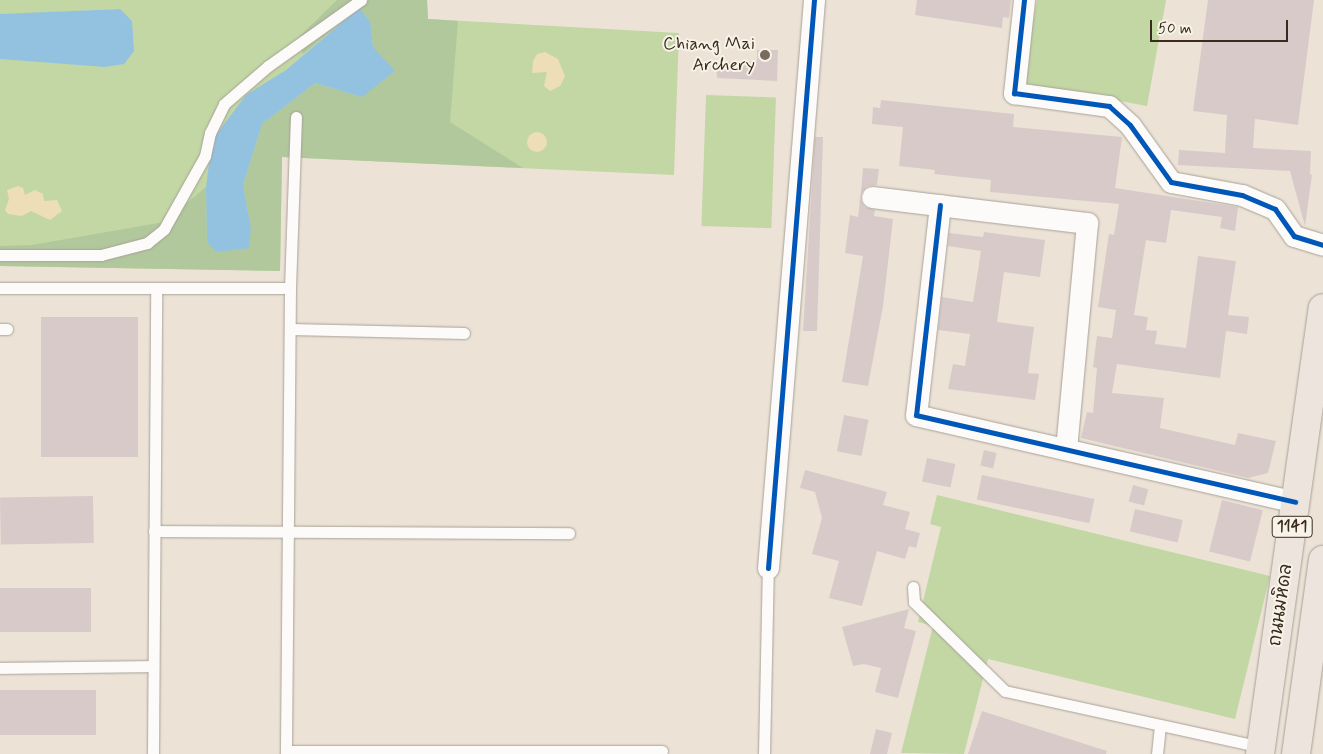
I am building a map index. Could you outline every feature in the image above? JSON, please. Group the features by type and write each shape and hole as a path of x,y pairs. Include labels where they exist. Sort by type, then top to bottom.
{"main road":[{"name":"ถนนมหิดล","path":"1260,750 1323,308"},
{"name":"ถนนมหิดล","path":"1296,754 1323,560"}],"street":[{"path":"768,568 814,0"},
{"path":"1024,0 1014,93 1109,106 1130,125 1171,182 1242,195 1275,209 1294,236 1323,245"},
{"path":"872,197 1087,223 1066,449"},
{"path":"940,205 916,415 1295,502"}],"lane":[{"path":"0,255 101,255 147,243 164,229 205,156 210,133 224,104 268,66 361,0"},
{"path":"296,117 290,288 286,753 662,751"},
{"path":"0,288 290,288"},
{"path":"153,754 156,289"},
{"path":"290,329 464,333"},
{"path":"154,531 569,533"},
{"path":"764,754 768,568"},
{"path":"913,587 914,602 1005,691 1160,725 1260,750"},
{"path":"0,668 153,666"},
{"path":"1157,754 1160,725"}],"green space":[{"path":"0,0 427,0 428,19 679,33 674,175 282,157 280,271 0,266 0,59 120,9 3,15 0,14"},
{"path":"337,0 427,0 428,19 458,21 450,122 523,168 282,157 280,271 0,266 0,246 32,245 164,222 206,187 207,243 251,229 243,185 262,124 315,83 362,97 373,47 370,21 359,8 303,54 296,40"},
{"path":"1037,0 1166,0 1147,106 1022,83"},
{"path":"706,95 776,97 771,228 701,226"},
{"path":"937,495 1270,576 1235,719 988,659 964,754 901,753 933,626 918,622 941,527 930,524"}],"sand":[{"path":"545,52 558,59 565,76 560,86 550,91 544,86 547,72 532,73 533,61 537,54"},
{"path":"537,132 544,135 547,142 544,149 537,152 530,149 527,142 530,135"},
{"path":"18,186 23,188 25,195 35,190 43,194 44,201 57,200 62,211 50,220 31,211 22,216 8,214 5,210 9,199 7,190"}],"water":[{"path":"359,8 370,21 373,47 395,71 362,97 315,83 262,124 243,185 251,229 249,248 216,252 207,242 206,187 212,140 246,95 286,70"},
{"path":"120,9 132,21 134,51 124,64 105,67 0,59 0,14"}],"building":[{"path":"917,0 1011,0 1009,18 1003,17 1002,28 915,15"},
{"path":"1208,0 1314,0 1298,125 1255,119 1253,148 1311,151 1310,174 1312,175 1305,226 1290,171 1178,165 1179,150 1225,153 1227,115 1193,111"},
{"path":"757,50 778,50 777,81 717,78 716,62 757,61"},
{"path":"881,100 1014,114 1013,127 1122,137 1115,188 1238,207 1235,231 1220,228 1222,217 1171,210 1166,243 1146,240 1134,315 1148,317 1146,330 1157,331 1155,344 1186,348 1198,256 1236,261 1228,315 1249,317 1247,334 1226,331 1220,378 1117,364 1112,393 1164,398 1160,428 1235,445 1238,433 1276,441 1268,473 1248,478 1081,438 1087,412 1093,413 1097,368 1093,367 1097,336 1112,338 1116,310 1098,307 1109,234 1114,235 1119,204 990,192 991,180 934,174 935,170 899,166 903,127 872,124 873,107 880,108"},
{"path":"815,137 823,137 817,331 803,331"},
{"path":"863,168 879,169 877,185 867,186 861,193"},
{"path":"860,199 864,207 875,210 874,216 893,219 883,306 868,386 842,382 863,256 845,253 850,215 858,217"},
{"path":"984,232 1045,240 1040,277 1004,272 997,322 1034,327 1028,373 1039,374 1035,400 948,389 953,364 965,366 970,334 938,330 942,297 973,302 981,251 948,246 949,233 983,237"},
{"path":"41,317 138,317 138,457 41,457"},
{"path":"844,415 869,420 861,456 837,451"},
{"path":"984,450 997,453 993,469 980,466"},
{"path":"927,458 955,464 950,488 922,481"},
{"path":"805,470 887,492 883,505 910,512 905,529 920,533 916,548 909,546 905,559 877,551 862,606 829,598 839,561 812,554 822,518 815,492 800,488"},
{"path":"982,475 1094,499 1089,523 977,499"},
{"path":"1133,485 1148,489 1144,506 1129,501"},
{"path":"93,496 94,543 1,545 0,498"},
{"path":"1222,500 1263,510 1250,562 1209,551"},
{"path":"1135,509 1183,520 1178,542 1130,531"},
{"path":"0,588 91,588 91,632 0,632"},
{"path":"909,609 904,628 916,631 898,698 875,692 881,668 864,664 853,666 842,627"},
{"path":"0,690 96,690 96,735 0,735"},
{"path":"982,711 1107,751 1106,754 968,754"},
{"path":"876,729 892,733 887,754 870,754"}],"cycle path":[{"path":"768,568 814,0"},
{"path":"1024,0 1014,93 1109,106 1130,125 1171,182 1242,195 1275,209 1294,236 1323,245"},
{"path":"940,205 916,415 1295,502"}],"place":[{"name":"Chiang Mai Archery","path":"765,55"}]}
